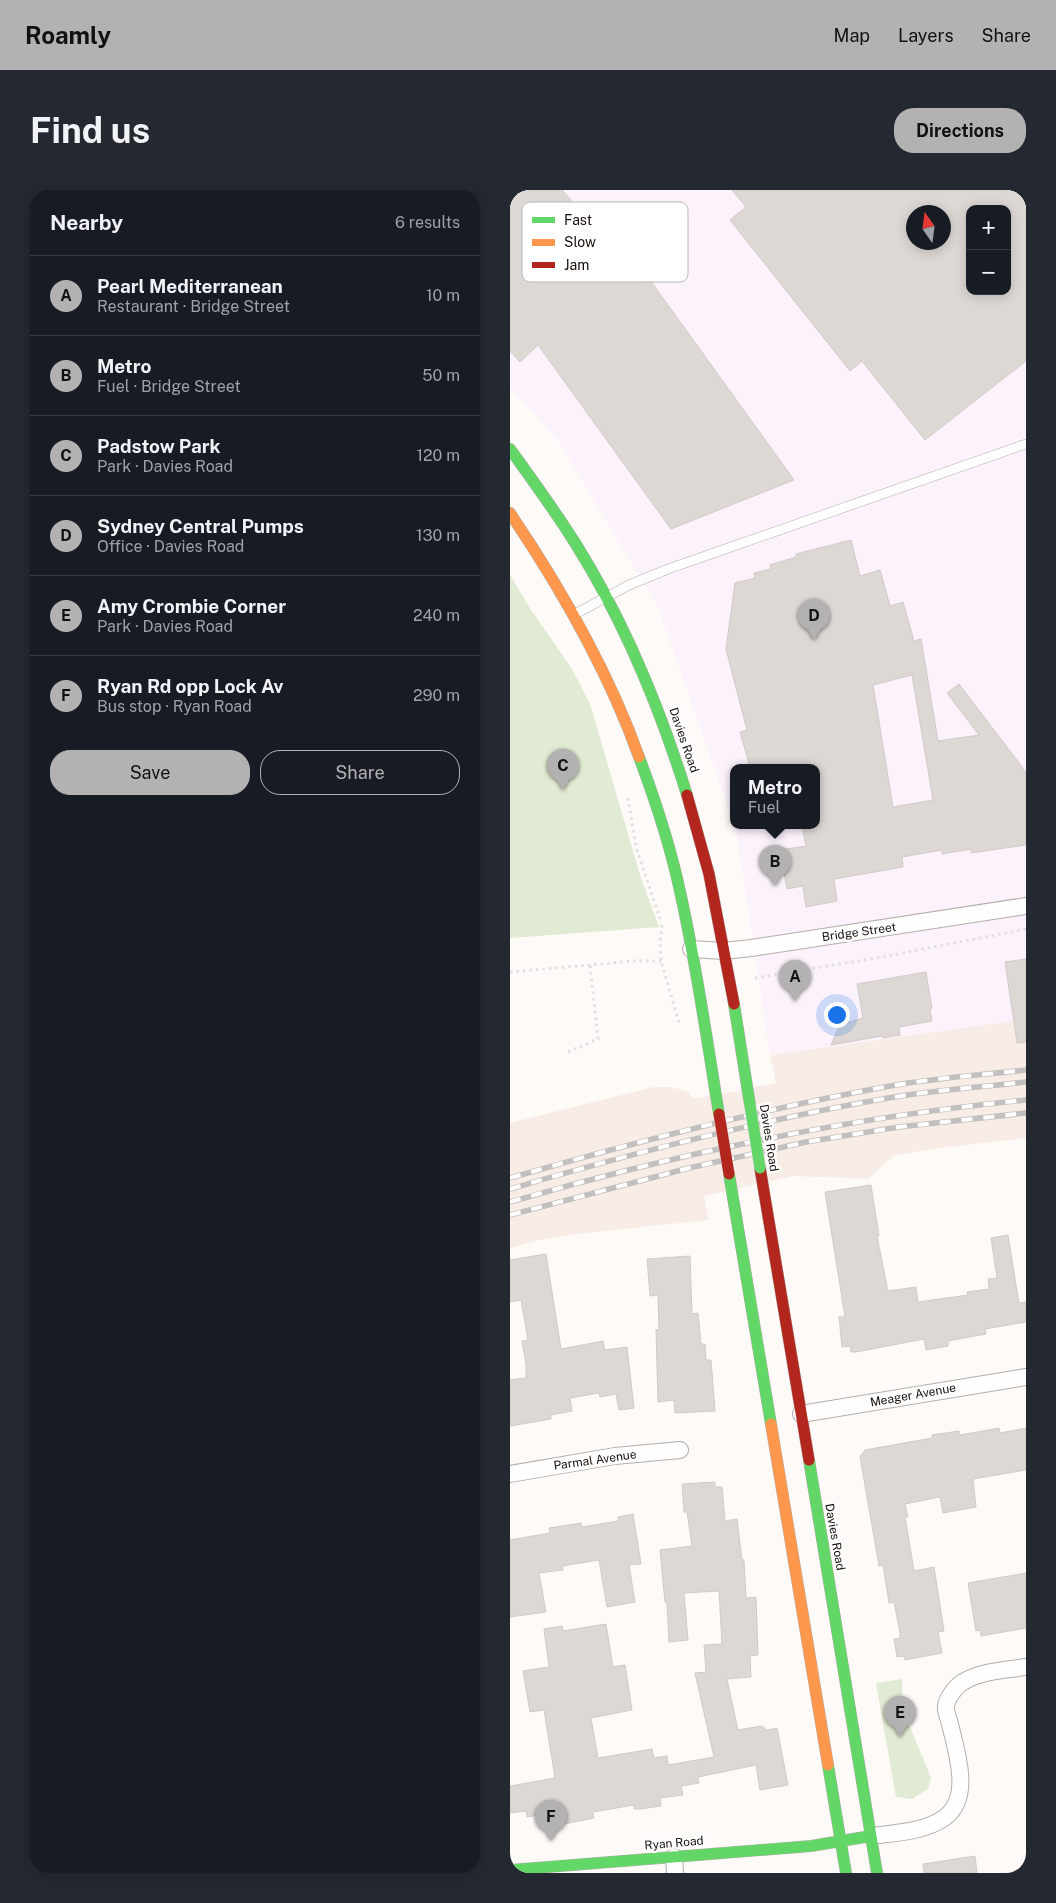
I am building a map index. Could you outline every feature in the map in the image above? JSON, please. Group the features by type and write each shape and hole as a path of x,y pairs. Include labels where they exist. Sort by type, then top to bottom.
{"main road":[{"name":"Davies Road","path":"510,449 561,520 607,598 632,647 669,736 698,830 724,951 760,1168 797,1420 877,1873"},
{"path":"510,514 548,570 574,615 614,696 650,786 672,858 691,949 720,1114 776,1462 846,1873"},
{"path":"776,1462 785,1443"},
{"name":"Ryan Road","path":"510,1870 675,1865 871,1836"}],"street":[{"name":"Bridge Street","path":"691,949 724,951 1026,906"},
{"name":"Meager Avenue","path":"797,1420 1026,1376"},
{"name":"Parmal Avenue","path":"510,1474 615,1456 680,1450"},
{"path":"871,1836 924,1827 935,1823 950,1812 957,1800 960,1778 957,1756 945,1707 950,1697 963,1682 972,1678 1026,1667"}],"lane":[{"path":"574,615 629,585 668,569 1026,444"}],"path":[{"path":"510,972 660,961 662,926 636,847 627,790"},
{"path":"755,978 882,957 1026,929"},
{"path":"568,1052 598,1039 590,965"}],"shaded area":[{"path":"510,190 1026,190 1026,1019 770,1055 735,829 820,829 820,764 730,764 730,813 658,607 558,440 510,388"},
{"path":"1026,1019 1026,1138 932,1149 893,1156 868,1179 793,1176 704,1196 709,1220 586,1233 540,1240 510,1248 510,1123 654,1087 670,1087 687,1091 694,1099 776,1083 770,1055"}],"green space":[{"path":"510,575 531,610 572,669 590,704 640,875 659,927 510,938"},
{"path":"902,1679 903,1710 931,1778 928,1789 912,1799 896,1797 876,1683"}],"building":[{"path":"510,190 562,190 573,202 522,202 522,282 651,282 794,480 671,529 538,345 520,362 510,351"},
{"path":"732,190 1026,190 1026,361 925,440 862,361 850,371 730,220 746,207"},
{"path":"851,540 860,576 880,570 890,606 903,602 914,641 921,639 938,741 979,735 947,693 959,684 1026,772 1026,845 971,853 971,849 942,854 942,850 902,857 903,867 834,879 837,901 806,907 803,886 787,889 780,850 806,846 803,829 820,829 820,764 749,764 740,732 747,730 726,649 735,583 755,578 754,573 771,569 770,565 796,557 796,554","holes":["912,675 933,800 893,807 873,685"]},
{"path":"1026,959 1026,1042 1017,1043 1005,962"},
{"path":"926,972 932,1008 930,1009 932,1021 899,1027 900,1035 883,1038 882,1036 831,1045 838,1029 843,1024 863,1018 857,984"},
{"path":"871,1185 879,1236 877,1236 888,1291 916,1287 918,1302 968,1295 967,1292 989,1289 988,1279 997,1278 991,1238 1008,1235 1019,1303 1026,1302 1026,1322 985,1329 986,1334 948,1341 948,1346 926,1350 924,1339 856,1352 851,1352 850,1346 842,1347 839,1317 845,1317 825,1192"},
{"path":"546,1254 561,1349 603,1341 605,1350 627,1347 634,1408 619,1410 616,1394 600,1397 599,1393 570,1398 572,1411 551,1415 551,1419 510,1426 510,1380 526,1378 526,1364 522,1341 528,1340 521,1300 510,1302 510,1260"},
{"path":"690,1256 692,1314 698,1313 701,1344 705,1344 706,1360 711,1360 715,1411 675,1413 674,1400 658,1402 656,1330 659,1329 658,1295 650,1296 647,1259"},
{"path":"999,1428 1000,1433 1026,1428 1026,1470 973,1479 976,1507 943,1513 940,1497 905,1504 908,1517 905,1517 914,1571 934,1567 944,1631 938,1632 942,1653 905,1660 904,1656 897,1657 894,1639 900,1638 900,1633 894,1602 889,1603 883,1565 879,1566 860,1457 865,1450 932,1438 932,1435 959,1431 960,1435"},
{"path":"715,1482 715,1487 722,1487 725,1521 737,1519 742,1560 744,1560 746,1598 756,1597 758,1655 750,1656 751,1677 727,1679 738,1730 762,1726 767,1730 777,1728 788,1785 760,1790 756,1765 698,1777 699,1783 681,1786 683,1795 660,1798 661,1806 634,1809 634,1805 593,1812 594,1818 564,1824 563,1820 547,1822 546,1814 527,1817 526,1811 510,1813 510,1786 555,1778 544,1710 530,1712 523,1671 549,1667 544,1629 562,1626 563,1631 606,1624 613,1667 625,1665 632,1710 591,1718 598,1758 652,1749 654,1758 667,1756 668,1765 714,1757 695,1673 706,1672 704,1645 722,1644 719,1591 684,1593 688,1640 669,1642 667,1602 665,1602 660,1550 692,1546 687,1512 684,1512 682,1484"},
{"path":"633,1514 641,1564 629,1565 635,1602 607,1607 599,1560 562,1566 563,1570 539,1573 546,1612 510,1617 510,1540 550,1533 549,1528 581,1523 582,1527 618,1521 618,1517"},
{"path":"1026,1573 1026,1628 981,1636 980,1630 976,1631 968,1583"},
{"path":"975,1856 977,1873 924,1873 923,1864"}],"railway":[{"path":"510,1178 651,1139 794,1105 907,1083 1026,1070"},
{"path":"510,1189 653,1149 797,1115 894,1097 1026,1082"},
{"path":"510,1202 637,1168 766,1139 895,1116 1026,1100"},
{"path":"510,1215 689,1168 806,1142 899,1127 1026,1113"}],"traffic: fast":[{"path":"510,449 569,533 611,605 653,698 687,795"},
{"path":"639,757 673,860 697,977 719,1114"},
{"path":"734,1004 750,1105"},
{"path":"750,1105 760,1168"},
{"path":"729,1174 771,1424"},
{"path":"809,1460 877,1873"},
{"path":"828,1765 846,1873"},
{"path":"510,1870 811,1846 871,1836"}],"traffic: slow":[{"path":"510,513 548,571 582,631 613,693 639,757"},
{"path":"771,1424 828,1765"}],"traffic: jam":[{"path":"687,795 709,874 734,1004"},
{"path":"719,1114 729,1174"},
{"path":"760,1168 809,1460"}],"place":[{"name":"Sydney Central Pumps","path":"814,640"},
{"name":"Padstow Park","path":"563,790"},
{"name":"Metro","path":"775,886"},
{"name":"Pearl Mediterranean","path":"795,1001"},
{"name":"Amy Crombie Corner","path":"900,1737"},
{"name":"Ryan Rd opp Lock Av","path":"551,1841"}]}
